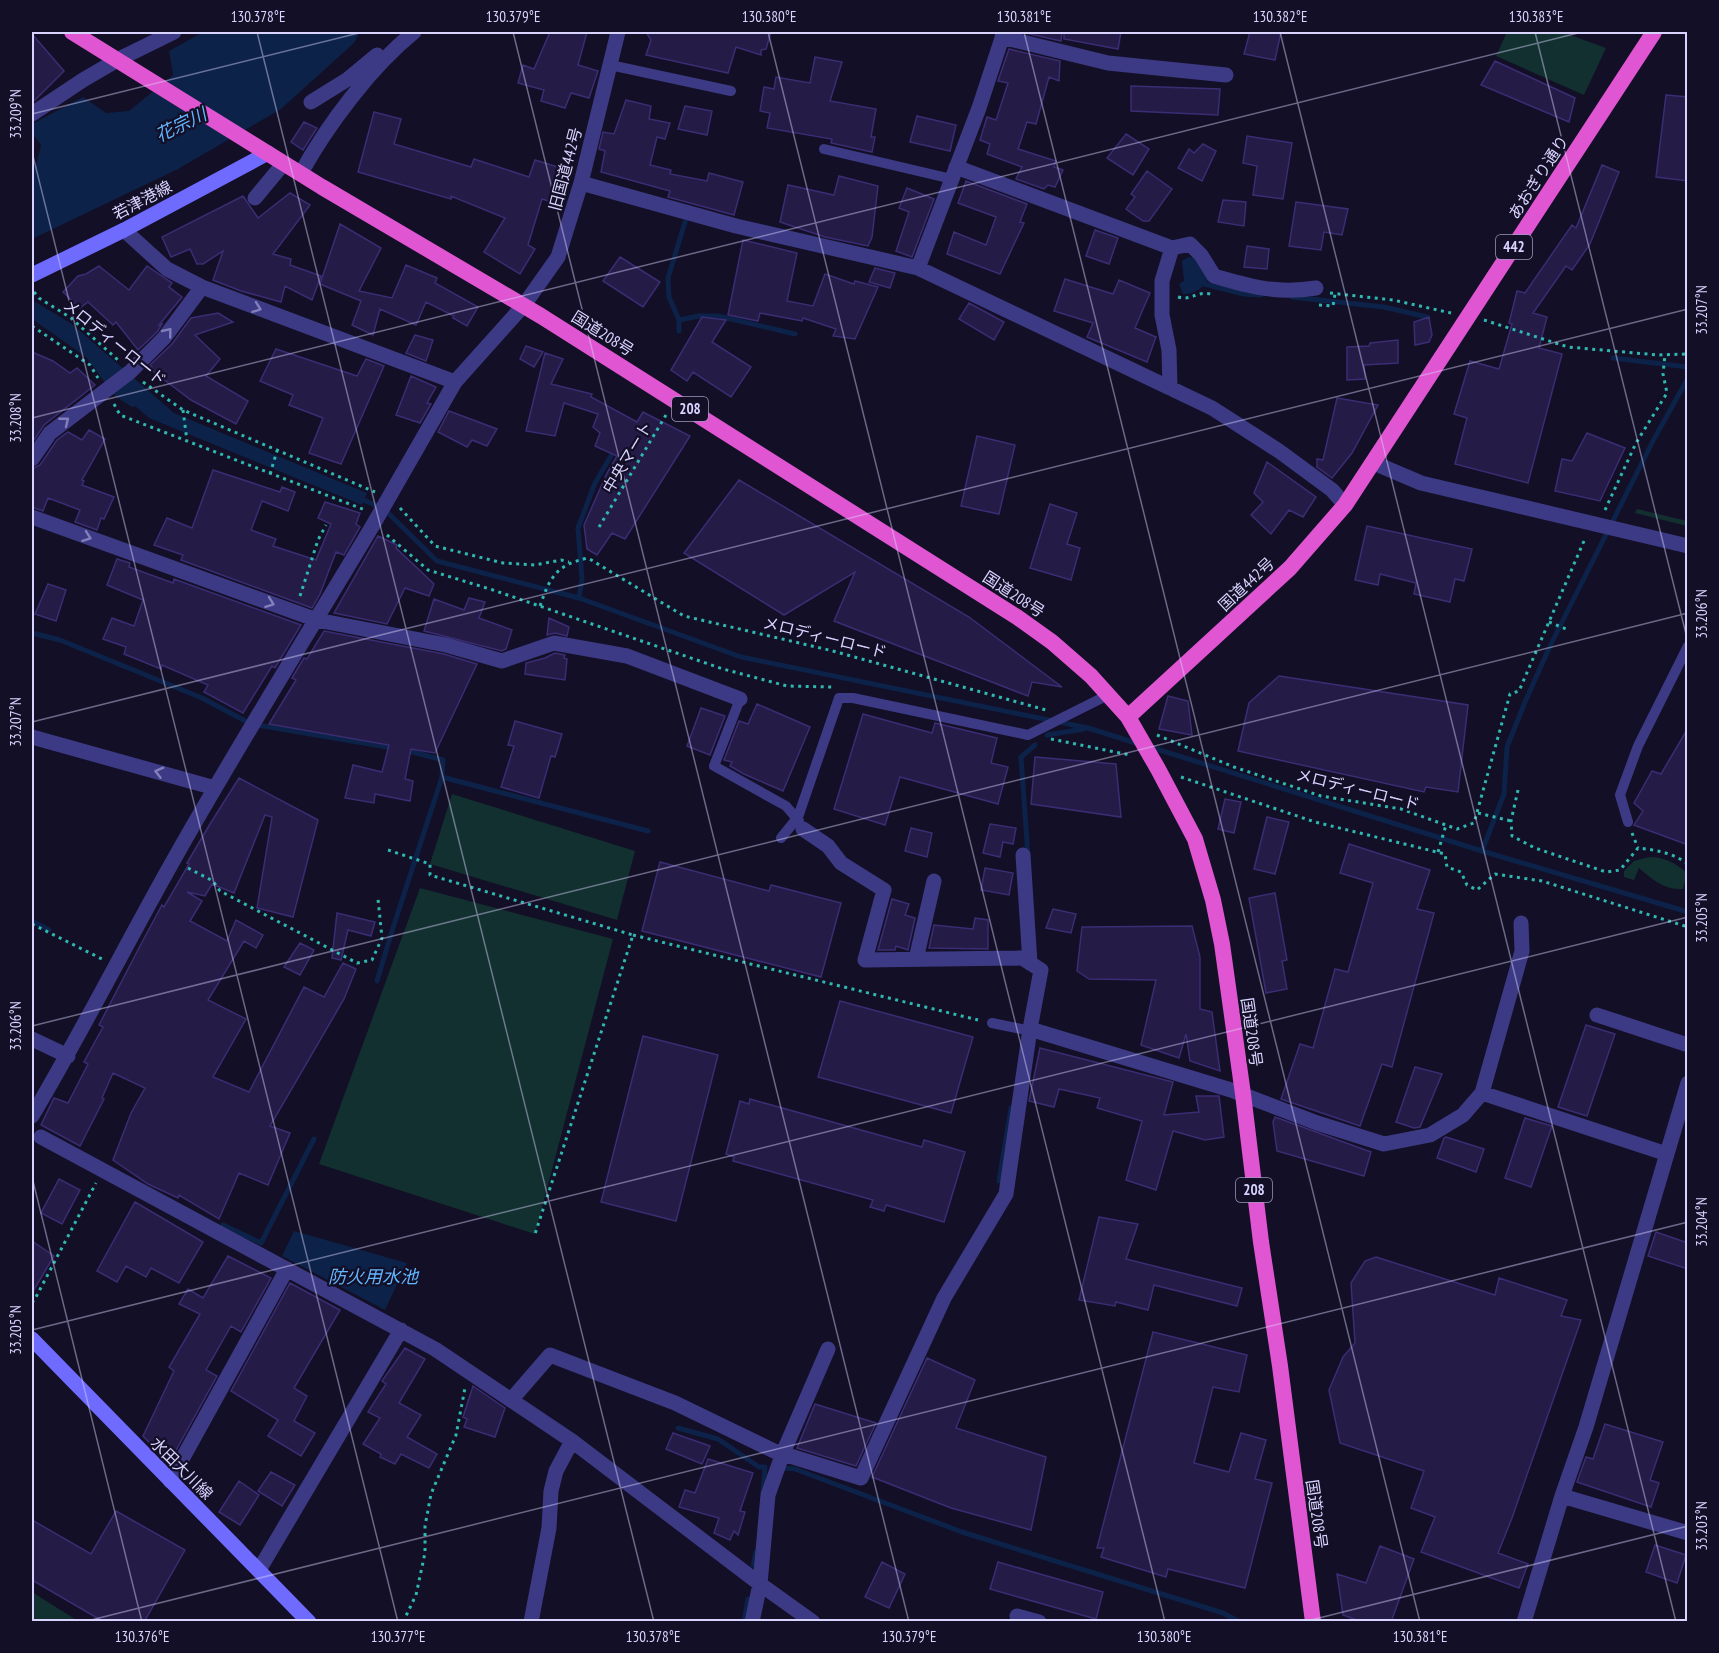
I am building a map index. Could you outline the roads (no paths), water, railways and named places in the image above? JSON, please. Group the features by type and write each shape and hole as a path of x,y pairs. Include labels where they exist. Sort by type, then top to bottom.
{"highway":[{"name":"国道208号","path":"72,32 231,131 524,305 1017,617 1052,642 1091,676 1130,722 1195,839 1213,900 1222,944 1313,1622"},
{"name":"あおぎり通り","path":"1374,463 1654,32"},
{"name":"国道442号","path":"1130,722 1290,568 1345,505 1374,463"}],"main road":[{"name":"若津港線","path":"32,275 124,230 268,153"},
{"name":"水田大川線","path":"32,1339 309,1622"}],"street":[{"path":"32,114 83,80 123,62 174,32"},
{"path":"311,102 348,79 382,52 399,32"},
{"path":"301,173 334,122 376,67 414,32"},
{"name":"旧国道442号","path":"32,1116 68,1056 115,965 251,724 317,620 455,382 524,305 558,257 581,183 618,32"},
{"path":"918,268 979,108 1003,34 1108,63 1226,75"},
{"path":"376,67 382,52"},
{"path":"255,198 284,163"},
{"path":"954,173 1172,249 1190,244 1201,255 1214,276 1250,286 1291,291 1316,288"},
{"path":"581,183 736,226 918,268 1212,408 1279,451 1332,490 1345,505"},
{"path":"124,230 167,269 202,288 455,382"},
{"path":"1170,388 1169,350 1162,315 1162,281 1172,249"},
{"path":"32,459 50,433 129,372 164,338 202,288"},
{"path":"1374,463 1420,483 1602,519 1621,529 1688,546"},
{"path":"32,517 317,620 446,645 502,661 554,643 627,656 740,699"},
{"path":"32,737 215,788"},
{"path":"511,1400 550,1355 675,1402 774,1451 861,1478 944,1298 1006,1194 1028,1030 1041,970 1022,958 865,960 884,890 841,863 828,846 800,823"},
{"path":"1023,855 1030,963"},
{"path":"916,959 934,881"},
{"path":"1028,1030 1243,1094 1317,1123 1384,1144 1430,1135 1463,1115 1482,1094 1522,951 1521,923"},
{"path":"1598,1015 1688,1045"},
{"path":"32,1039 68,1056"},
{"path":"1524,1622 1562,1496 1586,1427 1667,1154 1683,1111 1688,1083"},
{"path":"1482,1094 1667,1154"},
{"path":"41,1137 435,1349 572,1441 813,1622"},
{"path":"170,1481 287,1269"},
{"path":"260,1570 401,1330"},
{"path":"752,1622 760,1584 768,1495 828,1349"},
{"path":"531,1622 549,1527 551,1491 556,1471 572,1441"},
{"path":"1562,1496 1688,1533"},
{"path":"1020,1622 1017,1616 1039,1622"}],"lane":[{"path":"610,65 731,91"},
{"path":"824,149 954,173"},
{"path":"1628,822 1620,795 1638,746 1688,646"},
{"path":"780,838 800,823 839,698 853,698 1028,735 1108,696"},
{"path":"740,699 714,766 786,806 800,823"},
{"path":"992,1023 1028,1030"}],"water":[{"name":"花宗川","path":"203,32 360,32 354,43 281,109 178,169 32,239 32,167 36,165 41,145 32,133 32,124 83,97 106,113 129,111 173,75 169,51"},
{"path":"1188,257 1198,258 1208,280 1197,290 1183,294 1179,284 1184,281 1182,261"},
{"path":"32,300 72,324 174,413 367,493 362,505 149,418 135,406 132,407 115,396 86,357 32,319"},
{"name":"防火用水池","path":"294,1231 407,1263 385,1310 282,1256"}],"waterway":[{"path":"685,222 668,278 669,297 679,320 699,316 718,316 795,334"},
{"path":"1200,283 1244,294 1261,295"},
{"path":"1292,297 1384,307 1427,317"},
{"path":"679,320 679,331"},
{"path":"1613,358 1688,367"},
{"path":"1482,851 1504,794 1507,747 1525,702 1551,644 1654,439 1688,378"},
{"path":"579,598 582,579 578,528 595,483 611,456"},
{"path":"359,498 384,509 437,561 579,598 741,657 1088,728 1139,744"},
{"path":"32,633 60,640 202,698 251,724 393,748"},
{"path":"1047,735 1084,729"},
{"path":"1028,856 1021,757 1035,745"},
{"path":"1150,747 1482,851 1688,912"},
{"path":"405,750 443,760 442,777"},
{"path":"377,981 442,777 648,831"},
{"path":"32,921 49,930"},
{"path":"999,1181 1011,1108"},
{"path":"223,1225 261,1243 314,1139"},
{"path":"678,1428 718,1439 759,1467 765,1467 763,1492"},
{"path":"783,1468 795,1469 962,1532 1223,1613 1240,1622"},
{"path":"753,1565 756,1552"},
{"path":"744,1622 748,1599"}]}
